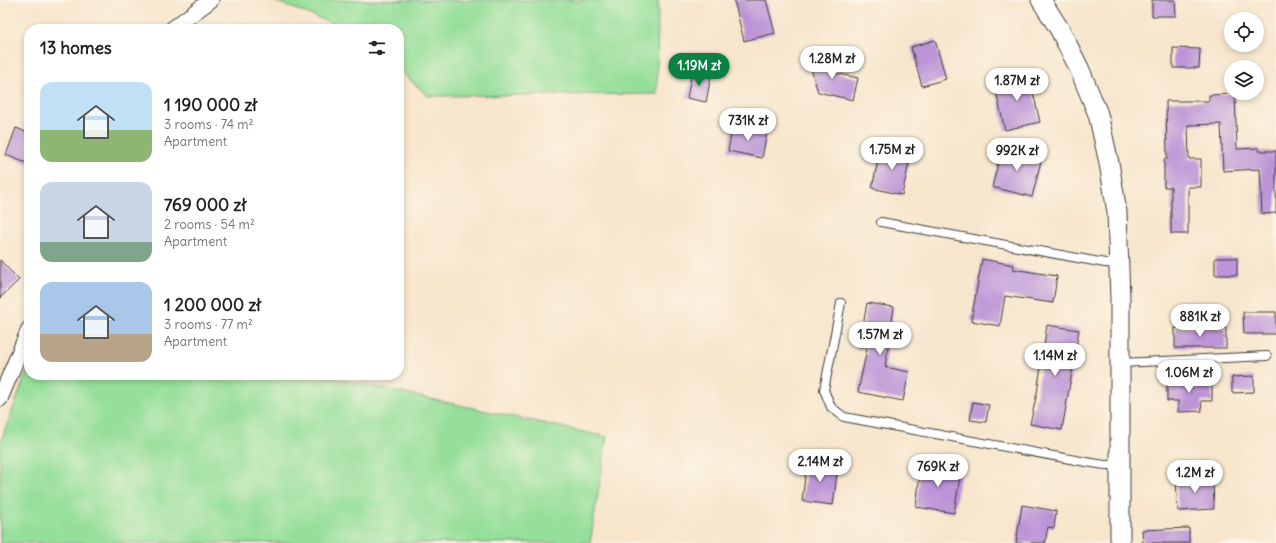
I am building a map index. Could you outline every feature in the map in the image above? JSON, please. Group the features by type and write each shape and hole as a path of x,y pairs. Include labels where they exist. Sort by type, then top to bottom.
{"street":[{"path":"179,24 211,0"},
{"path":"1041,0 1060,30 1098,114 1109,163 1117,212 1120,264 1121,363 1120,543"},
{"path":"0,399 24,341"}],"lane":[{"path":"881,222 1105,263 1120,264"},
{"path":"841,303 824,390 831,407 844,417 1086,462 1106,465 1121,465"},
{"path":"1121,363 1266,356"}],"green space":[{"path":"272,0 658,0 657,94 428,96 404,74 404,24 334,24"},
{"path":"24,379 343,380 607,437 590,543 0,543 0,443"}],"building":[{"path":"734,0 766,0 775,33 744,41"},
{"path":"1152,0 1175,0 1176,16 1152,16"},
{"path":"935,40 946,79 922,86 911,47"},
{"path":"1173,48 1200,49 1199,68 1173,68"},
{"path":"829,56 835,73 858,78 853,100 818,92 809,62"},
{"path":"692,72 711,76 706,102 687,98"},
{"path":"1029,75 1040,122 1005,130 994,83"},
{"path":"1224,94 1224,100 1235,100 1237,149 1259,148 1259,151 1276,151 1276,213 1262,214 1260,169 1223,171 1221,124 1188,125 1189,159 1201,159 1201,187 1188,187 1188,234 1171,234 1171,187 1164,187 1164,159 1167,159 1166,101 1209,101 1209,95"},
{"path":"733,125 767,132 762,158 728,151"},
{"path":"16,128 24,131 24,162 6,155"},
{"path":"881,147 911,153 902,195 872,188"},
{"path":"1002,147 1042,157 1032,197 992,187"},
{"path":"1215,258 1237,258 1237,275 1215,275"},
{"path":"982,259 1014,265 1013,269 1057,276 1053,303 1005,296 1000,326 971,321"},
{"path":"0,260 19,280 0,298"},
{"path":"867,303 894,307 885,367 909,372 903,401 858,392 867,349 859,348"},
{"path":"1243,312 1276,312 1276,334 1244,334"},
{"path":"1047,325 1079,330 1062,430 1030,424 1037,393"},
{"path":"1175,328 1226,328 1226,348 1175,348"},
{"path":"1254,376 1254,392 1232,393 1232,377"},
{"path":"1200,377 1200,384 1212,384 1212,401 1201,401 1202,411 1178,412 1178,401 1167,401 1167,384 1175,384 1175,378"},
{"path":"973,402 989,405 986,422 970,420"},
{"path":"807,461 838,465 833,505 802,501"},
{"path":"921,465 961,470 954,513 916,507"},
{"path":"1213,478 1214,509 1178,511 1176,480"},
{"path":"1022,505 1056,511 1054,528 1048,527 1045,543 1016,543"},
{"path":"1189,528 1189,543 1143,543 1142,530"}]}
